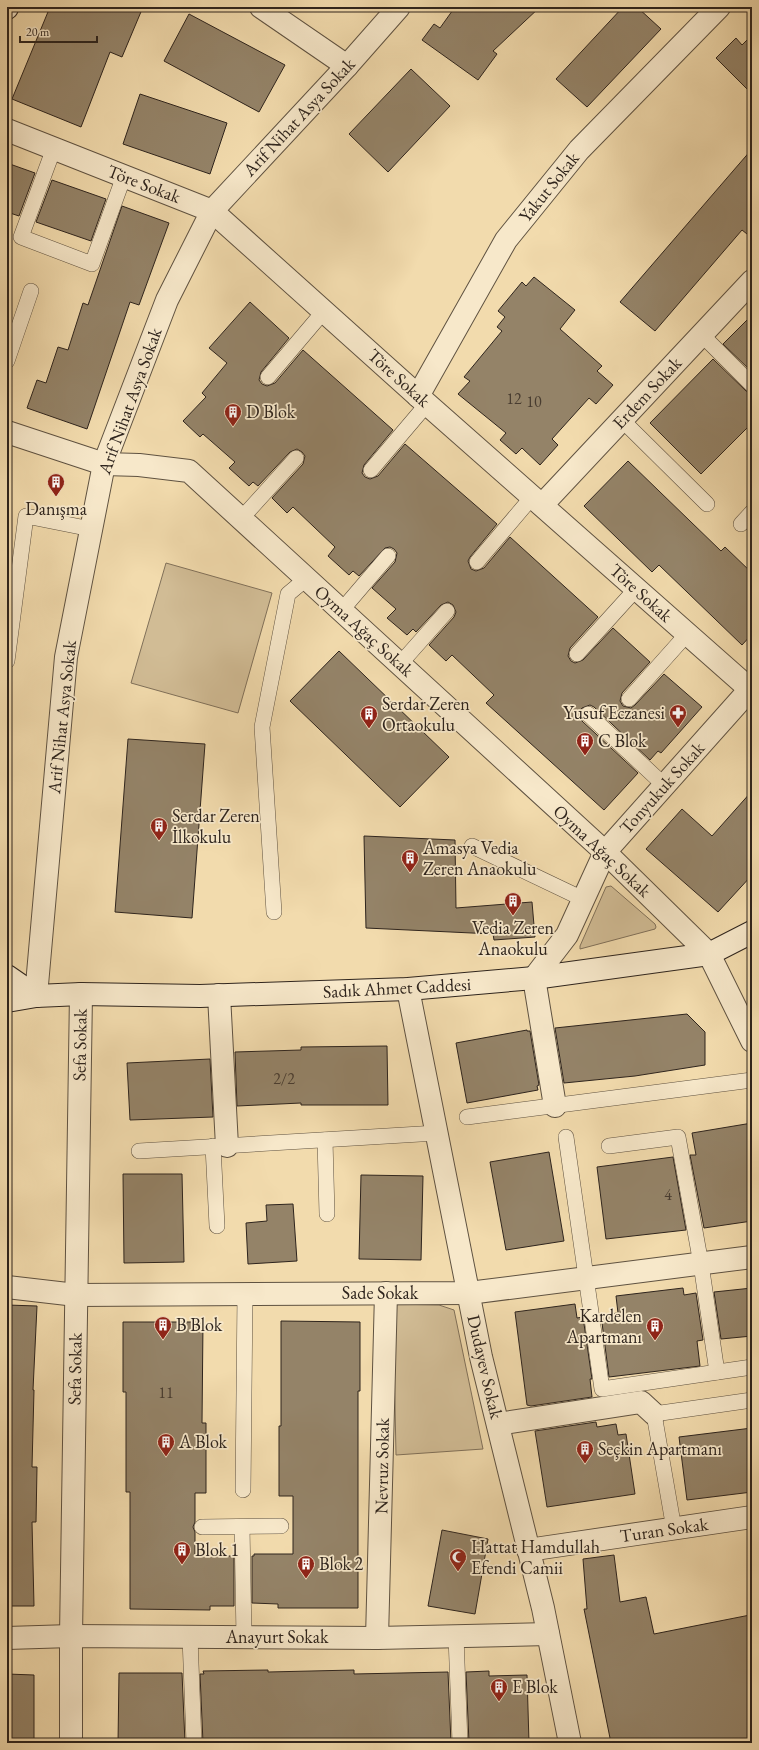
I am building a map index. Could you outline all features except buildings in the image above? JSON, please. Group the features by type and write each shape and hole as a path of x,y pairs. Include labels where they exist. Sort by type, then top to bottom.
{"street":[{"path":"261,7 347,66"},
{"name":"Arif Nihat Asya Sokak","path":"36,996 66,658 104,464 167,300 212,210 347,66 399,7"},
{"name":"Yakut Sokak","path":"423,400 506,240 579,150 719,7"},
{"name":"Töre Sokak","path":"7,130 212,210 423,400 751,689"},
{"name":"Erdem Sokak","path":"537,501 622,420 752,281"},
{"name":"Oyma Ağaç Sokak","path":"7,432 104,464 139,465 189,471 605,852 709,954 752,1042"},
{"name":"Tonyukuk Sokak","path":"534,978 566,935 605,852 751,689"},
{"name":"Sadık Ahmet Caddesi","path":"7,1001 36,996 81,994 200,996 218,994 408,989 534,978 709,954 750,937"},
{"path":"7,976 36,996"},
{"path":"534,978 555,1106"},
{"name":"Dudayev Sokak","path":"408,989 481,1356 548,1634 570,1743"},
{"name":"Sefa Sokak","path":"71,1743 71,1636 81,994"},
{"path":"218,994 220,1146"},
{"name":"Sade Sokak","path":"7,1287 76,1295 469,1293 752,1258"},
{"name":"Nevruz Sokak","path":"377,1638 386,1293"},
{"path":"498,1424 641,1402 654,1414"},
{"name":"Turan Sokak","path":"528,1550 752,1517"},
{"name":"Anayurt Sokak","path":"7,1638 71,1636 377,1638 548,1634"}],"lane":[{"path":"54,148 21,237 92,264 124,176"},
{"path":"7,361 31,291"},
{"path":"268,377 324,311"},
{"path":"702,335 752,385"},
{"path":"371,470 423,400"},
{"path":"622,420 707,504"},
{"path":"241,519 296,458"},
{"path":"477,562 537,501"},
{"path":"741,524 752,512"},
{"path":"7,661 26,516 91,529"},
{"path":"341,611 388,556"},
{"path":"274,912 262,726 288,594 306,578"},
{"path":"577,654 636,589"},
{"path":"400,664 447,611"},
{"path":"629,699 687,634"},
{"path":"588,714 664,785"},
{"path":"472,846 583,899"},
{"path":"467,1117 752,1080"},
{"path":"139,1151 437,1133"},
{"path":"566,1137 602,1389 752,1367"},
{"path":"609,1146 678,1137 701,1264 717,1372"},
{"path":"325,1140 327,1214"},
{"path":"217,1226 220,1146"},
{"path":"243,1490 245,1294"},
{"path":"674,1529 654,1414 752,1400"},
{"path":"202,1527 281,1526"},
{"path":"242,1527 244,1637"},
{"path":"456,1636 460,1743"},
{"path":"190,1637 194,1743"}],"shaded area":[{"path":"166,563 272,593 238,713 131,683"},
{"path":"611,886 655,924 656,927 655,929 580,949 606,887"},
{"path":"393,1304 439,1305 454,1310 483,1449 396,1455"}],"place":[{"name":"D Blok","path":"233,427"},
{"name":"Danışma","path":"56,497"},
{"name":"Yusuf Eczanesi","path":"678,728"},
{"name":"Serdar Zeren Ortaokulu","path":"369,729"},
{"name":"C Blok","path":"585,756"},
{"name":"Serdar Zeren İlkokulu","path":"159,841"},
{"name":"Amasya Vedia Zeren Anaokulu","path":"410,873"},
{"name":"Vedia Zeren Anaokulu","path":"513,916"},
{"name":"B Blok","path":"163,1340"},
{"name":"Kardelen Apartmanı","path":"655,1341"},
{"name":"A Blok","path":"166,1457"},
{"name":"Seçkin Apartmanı","path":"585,1464"},
{"name":"Blok 1","path":"182,1565"},
{"name":"Hattat Hamdullah Efendi Camii","path":"458,1572"},
{"name":"Blok 2","path":"306,1579"},
{"name":"E Blok","path":"499,1702"}]}
